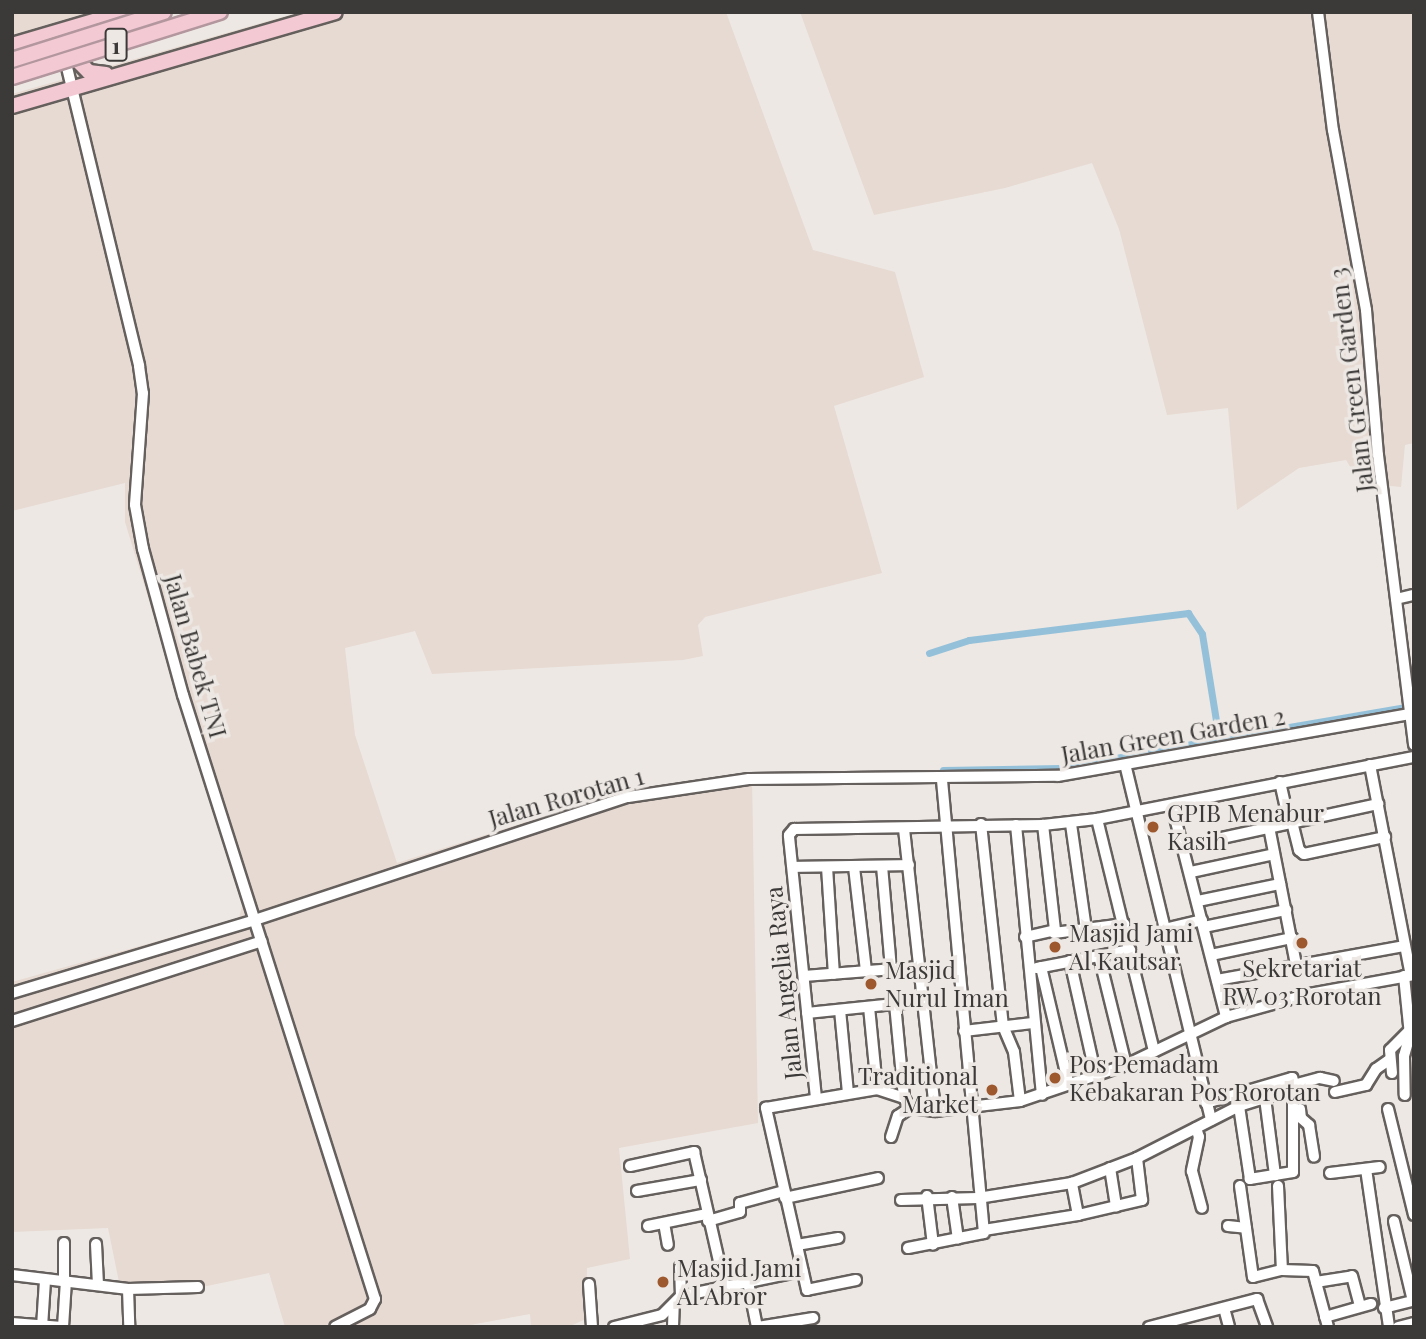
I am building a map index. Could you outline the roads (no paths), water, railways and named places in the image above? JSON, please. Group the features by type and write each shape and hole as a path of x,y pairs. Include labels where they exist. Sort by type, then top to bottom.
{"highway":[{"path":"12,45 124,12"},
{"name":"1","path":"12,60 164,12"},
{"name":"1","path":"12,77 220,12"},
{"path":"12,106 111,75 335,12"},
{"path":"94,22 75,35 75,53 85,69 111,75"}],"street":[{"name":"Jalan Green Garden 3","path":"1318,12 1333,130 1366,310 1405,700 1414,745"},
{"name":"Jalan Babek TNI","path":"57,31 75,87 139,366 143,393 135,483 138,526 183,695 369,1280 373,1306 335,1327"},
{"path":"1396,599 1414,595"},
{"name":"Jalan Green Garden 2","path":"942,780 1058,776 1126,768 1408,712"},
{"path":"935,1111 904,829 946,825 1071,824 1414,757"},
{"path":"1370,765 1410,975 1409,1031 1404,1056 1405,1095"},
{"path":"1126,768 1134,811 1211,1120"},
{"name":"Jalan Rorotan 1","path":"12,993 256,922 628,797 749,779 942,780"},
{"path":"942,780 964,1031 974,1108 978,1198 984,1230"},
{"path":"1280,782 1298,847 1304,854 1385,837"},
{"path":"1185,846 1378,804"},
{"path":"1172,806 1185,846 1226,1017"},
{"path":"1097,819 1154,1051"},
{"path":"981,824 1003,1026 1014,1052 1020,1101"},
{"path":"1071,824 1086,929"},
{"path":"1016,825 1042,1095"},
{"path":"1043,825 1054,933"},
{"path":"1269,827 1296,964"},
{"name":"Jalan Angelia Raya","path":"877,1088 816,1098 789,835 794,829 904,829"},
{"path":"1191,872 1274,853"},
{"path":"793,867 909,865"},
{"path":"882,866 891,969"},
{"path":"827,867 834,974"},
{"path":"854,867 866,971"},
{"path":"1198,901 1280,884"},
{"path":"1164,929 1286,910"},
{"path":"1025,937 1124,924"},
{"path":"1211,955 1292,937"},
{"path":"12,1021 261,939"},
{"path":"1217,980 1405,946"},
{"path":"1030,971 1130,950"},
{"path":"1099,956 1126,1065"},
{"path":"1070,961 1096,1076"},
{"path":"804,976 919,967"},
{"path":"1041,967 1069,1085"},
{"path":"891,1137 898,1116 910,1108 935,1111 1020,1101 1126,1065 1226,1017 1309,994 1410,975"},
{"path":"807,1013 923,1001"},
{"path":"895,1004 904,1098 910,1108"},
{"path":"869,1007 877,1088 904,1098"},
{"path":"840,1010 848,1093"},
{"path":"964,1031 1033,1023"},
{"path":"1392,1073 1390,1049 1409,1031"},
{"path":"1297,1084 1320,1077 1334,1087 1366,1085 1376,1069 1390,1060"},
{"path":"1206,1103 1292,1079 1297,1084 1301,1118 1308,1124 1314,1157"},
{"path":"901,1200 927,1196 978,1198 1072,1183 1137,1158 1239,1106 1294,1089 1293,1171 1276,1180 1250,1179 1239,1106"},
{"path":"816,1098 766,1108 785,1195 802,1271 809,1290 856,1280"},
{"path":"1265,1098 1276,1180 1282,1270"},
{"path":"1388,1109 1414,1215"},
{"path":"1196,1128 1199,1137 1192,1171 1202,1208"},
{"path":"630,1166 691,1151 701,1180 707,1218 725,1287"},
{"path":"908,1248 933,1245 984,1230 1142,1200 1137,1158"},
{"path":"1330,1173 1380,1167"},
{"path":"1110,1168 1116,1207"},
{"path":"1366,1169 1384,1308 1389,1327"},
{"path":"648,1226 740,1212 740,1203 878,1178"},
{"path":"638,1191 701,1180"},
{"path":"1072,1183 1078,1214"},
{"path":"1240,1186 1253,1277 1282,1270 1313,1270 1316,1282 1326,1322 1366,1305 1351,1276 1316,1282"},
{"path":"927,1196 933,1245"},
{"path":"952,1197 958,1239"},
{"path":"1384,1308 1413,1301 1394,1221"},
{"path":"664,1223 668,1245"},
{"path":"1228,1226 1246,1228"},
{"path":"797,1245 838,1238"},
{"path":"12,1322 63,1327 64,1243"},
{"path":"96,1244 98,1285"},
{"path":"673,1327 680,1267"},
{"path":"614,1327 646,1323 662,1315 678,1300 802,1271"},
{"path":"12,1275 128,1289 198,1287"},
{"path":"42,1326 45,1280"},
{"path":"748,1282 757,1327 813,1318"},
{"path":"589,1284 592,1327"},
{"path":"128,1289 129,1327"},
{"path":"1149,1327 1187,1322 1257,1299 1267,1327"},
{"path":"1224,1308 1229,1327"},
{"path":"1398,1327 1414,1323"}],"waterway":[{"path":"929,653 969,640 1188,613 1202,634 1219,739 1413,706"},
{"path":"943,770 1061,768 1219,739"}],"place":[{"name":"GPIB Menabur Kasih","path":"1153,827"},
{"name":"Sekretariat RW 03 Rorotan","path":"1302,943"},
{"name":"Masjid Jami Al Kautsar","path":"1055,947"},
{"name":"Masjid Nurul Iman","path":"871,984"},
{"name":"Pos Pemadam Kebakaran Pos Rorotan","path":"1055,1078"},
{"name":"Traditional Market","path":"992,1090"},
{"name":"Masjid Jami Al Abror","path":"663,1282"}]}
